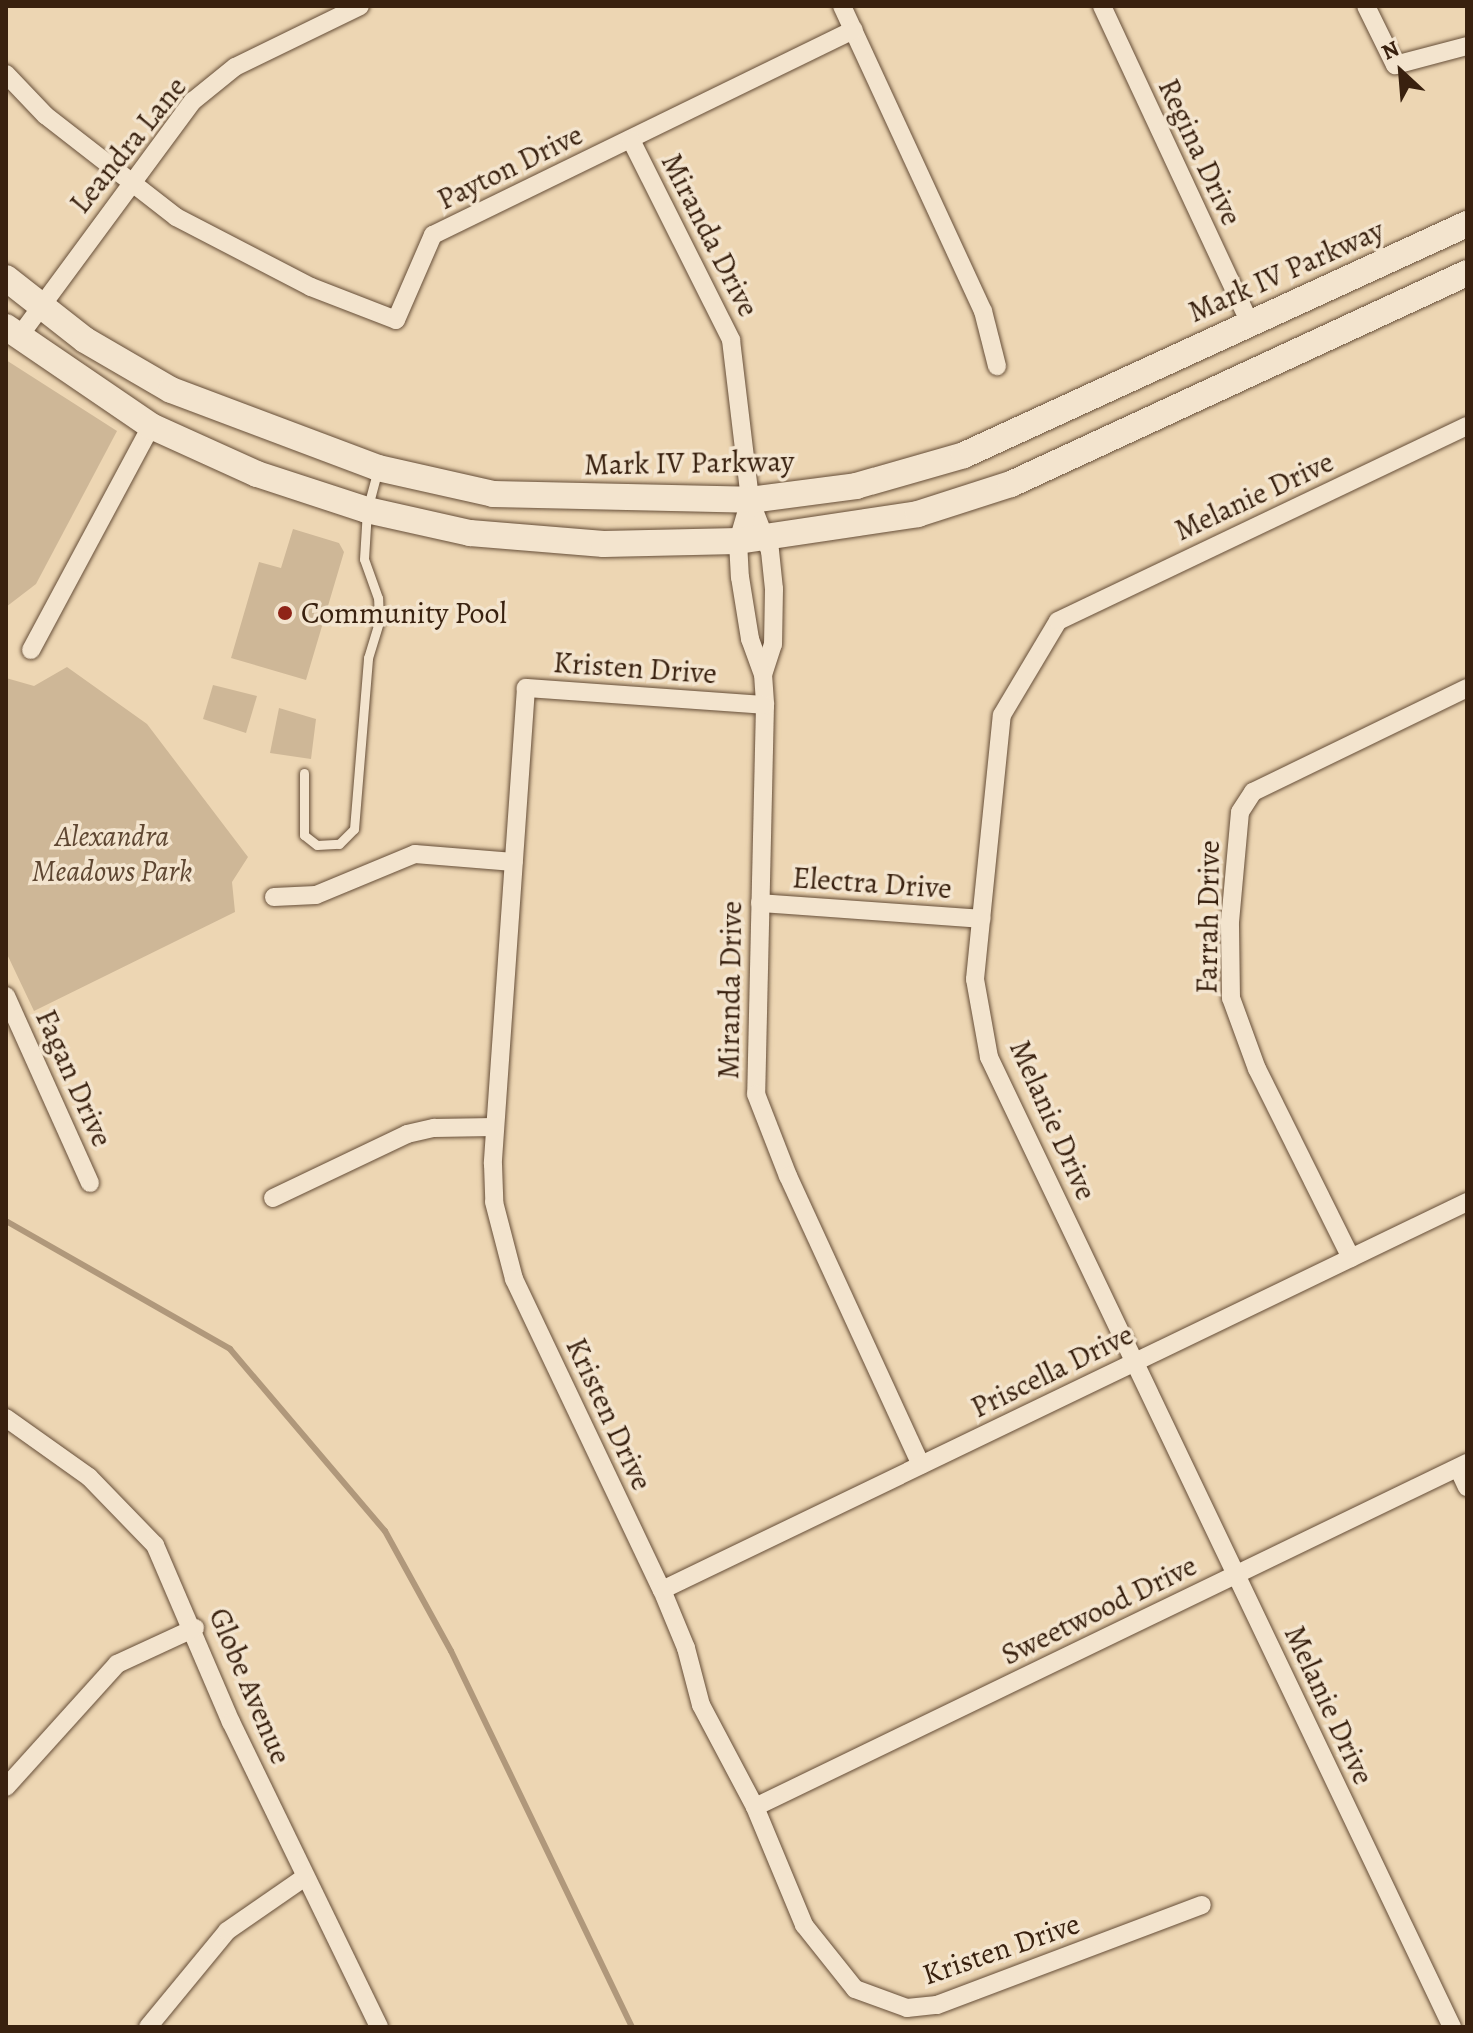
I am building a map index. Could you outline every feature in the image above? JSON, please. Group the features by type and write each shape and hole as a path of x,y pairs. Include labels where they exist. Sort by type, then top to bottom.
{"main road":[{"name":"Mark IV Parkway","path":"6,278 40,306 171,390 378,468 493,494 750,500 856,486 964,455 1249,321 1467,224"},
{"path":"12,333 151,426 257,474 367,510 470,533 604,544 765,540 918,514 1011,484 1467,273"}],"street":[{"name":"Leandra Lane","path":"12,333 40,306 193,101 235,67 360,6"},
{"path":"842,6 983,311 997,366"},
{"name":"Regina Drive","path":"1102,6 1249,321"},
{"path":"1366,6 1395,65 1467,46"},
{"name":"Payton Drive","path":"6,74 45,115 129,184 232,250 396,320 433,235 854,30"},
{"name":"Miranda Drive","path":"631,140 731,340 750,500 765,540 776,613 763,674"},
{"path":"31,650 151,426"},
{"name":"Melanie Drive","path":"1452,2027 989,1057 975,979 1002,715 1058,621 1467,426"},
{"name":"Miranda Drive","path":"750,500 738,541 748,627 763,674 765,705 756,1094 788,1176 921,1465"},
{"name":"Kristen Drive","path":"765,705 526,688 494,1127 494,1202 514,1279 662,1590 701,1705 755,1807 804,1925 855,1989 907,2008 971,1994 1202,1905"},
{"name":"Farrah Drive","path":"1351,1258 1257,1069 1231,998 1230,922 1240,812 1253,792 1467,688"},
{"path":"274,897 316,895 415,854 514,862"},
{"name":"Electra Drive","path":"760,903 981,919"},
{"name":"Fagan Drive","path":"6,996 90,1183"},
{"path":"273,1198 407,1134 434,1128 494,1127"},
{"name":"Priscella Drive","path":"662,1590 1467,1202"},
{"name":"Globe Avenue","path":"6,1418 89,1477 140,1527 168,1567 231,1722 379,2027"},
{"path":"1462,1466 1467,1487"},
{"name":"Sweetwood Drive","path":"755,1807 1462,1466"},
{"path":"6,1787 117,1664 195,1628"},
{"path":"148,2027 227,1931 305,1877"},
{"path":"906,2027 907,2008"}],"lane":[{"path":"304,773 304,835 317,845 339,844 354,829 368,658 379,623 378,598 364,559 367,510 378,468"}],"green space":[{"path":"6,360 117,431 36,584 6,607"},
{"name":"Community Pool","path":"293,529 339,543 344,552 306,680 231,658 259,562 281,568"},
{"name":"Alexandra Meadows Park","path":"67,667 147,724 248,857 232,882 235,912 34,1011 6,952 6,678 34,686"},
{"path":"213,685 257,696 246,733 203,719"},
{"path":"279,708 316,719 311,759 270,753"}],"waterway":[{"path":"6,1221 230,1349 385,1531 451,1651 632,2027"}],"place":[{"name":"Community Pool","path":"285,613"}]}
